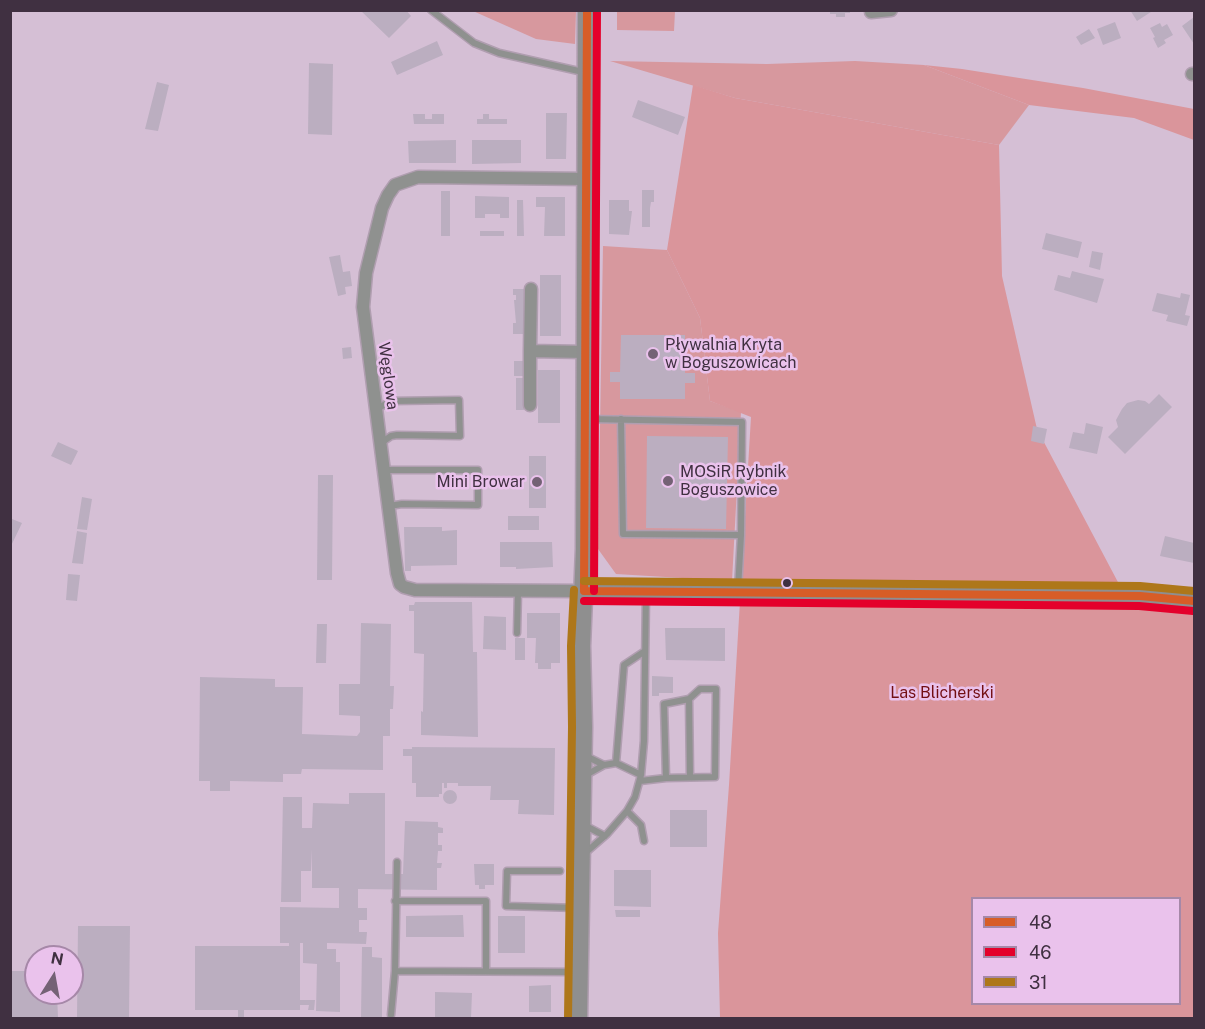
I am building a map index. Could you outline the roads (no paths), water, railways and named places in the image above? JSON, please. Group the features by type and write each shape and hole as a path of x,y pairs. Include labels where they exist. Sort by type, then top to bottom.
{"street":[{"path":"578,1018 582,777 581,646 584,591 587,10"},
{"path":"871,11 891,10"},
{"name":"Węglowa","path":"584,591 415,590 404,587 399,581 364,318 364,290 382,208 391,189 401,182 418,177 587,179"},
{"path":"530,405 531,288"},
{"path":"530,351 585,352"},
{"path":"584,591 1140,596 1194,601"}],"lane":[{"path":"431,10 474,43 499,53 586,72"},
{"path":"376,409 392,400 459,400 460,436 397,435 391,436 380,444"},
{"path":"584,419 742,422 738,593"},
{"path":"621,419 623,534 741,535"},
{"path":"384,471 478,470 478,505 402,504 388,506"},
{"path":"517,633 518,591"},
{"path":"580,857 605,836 627,811 635,797 640,778 644,741 646,592"},
{"path":"616,763 624,665 645,651"},
{"path":"582,777 604,765 616,763 640,778 666,778 690,777 716,777 716,689 700,689 689,699 664,704 666,778"},
{"path":"689,699 690,777"},
{"path":"582,754 604,765"},
{"path":"627,811 641,825 644,841"},
{"path":"581,823 605,836"},
{"path":"391,1015 395,971 397,862"},
{"path":"560,871 507,871 506,906 580,908"},
{"path":"395,902 486,901 486,971"},
{"path":"395,971 579,972"}],"place":[{"name":"Pływalnia Kryta w Boguszowicach","path":"653,354"},
{"name":"MOSiR Rybnik Boguszowice","path":"668,481"},
{"name":"Mini Browar","path":"537,482"}],"park label":[{"name":"Las Blicherski","path":"942,693"}]}
